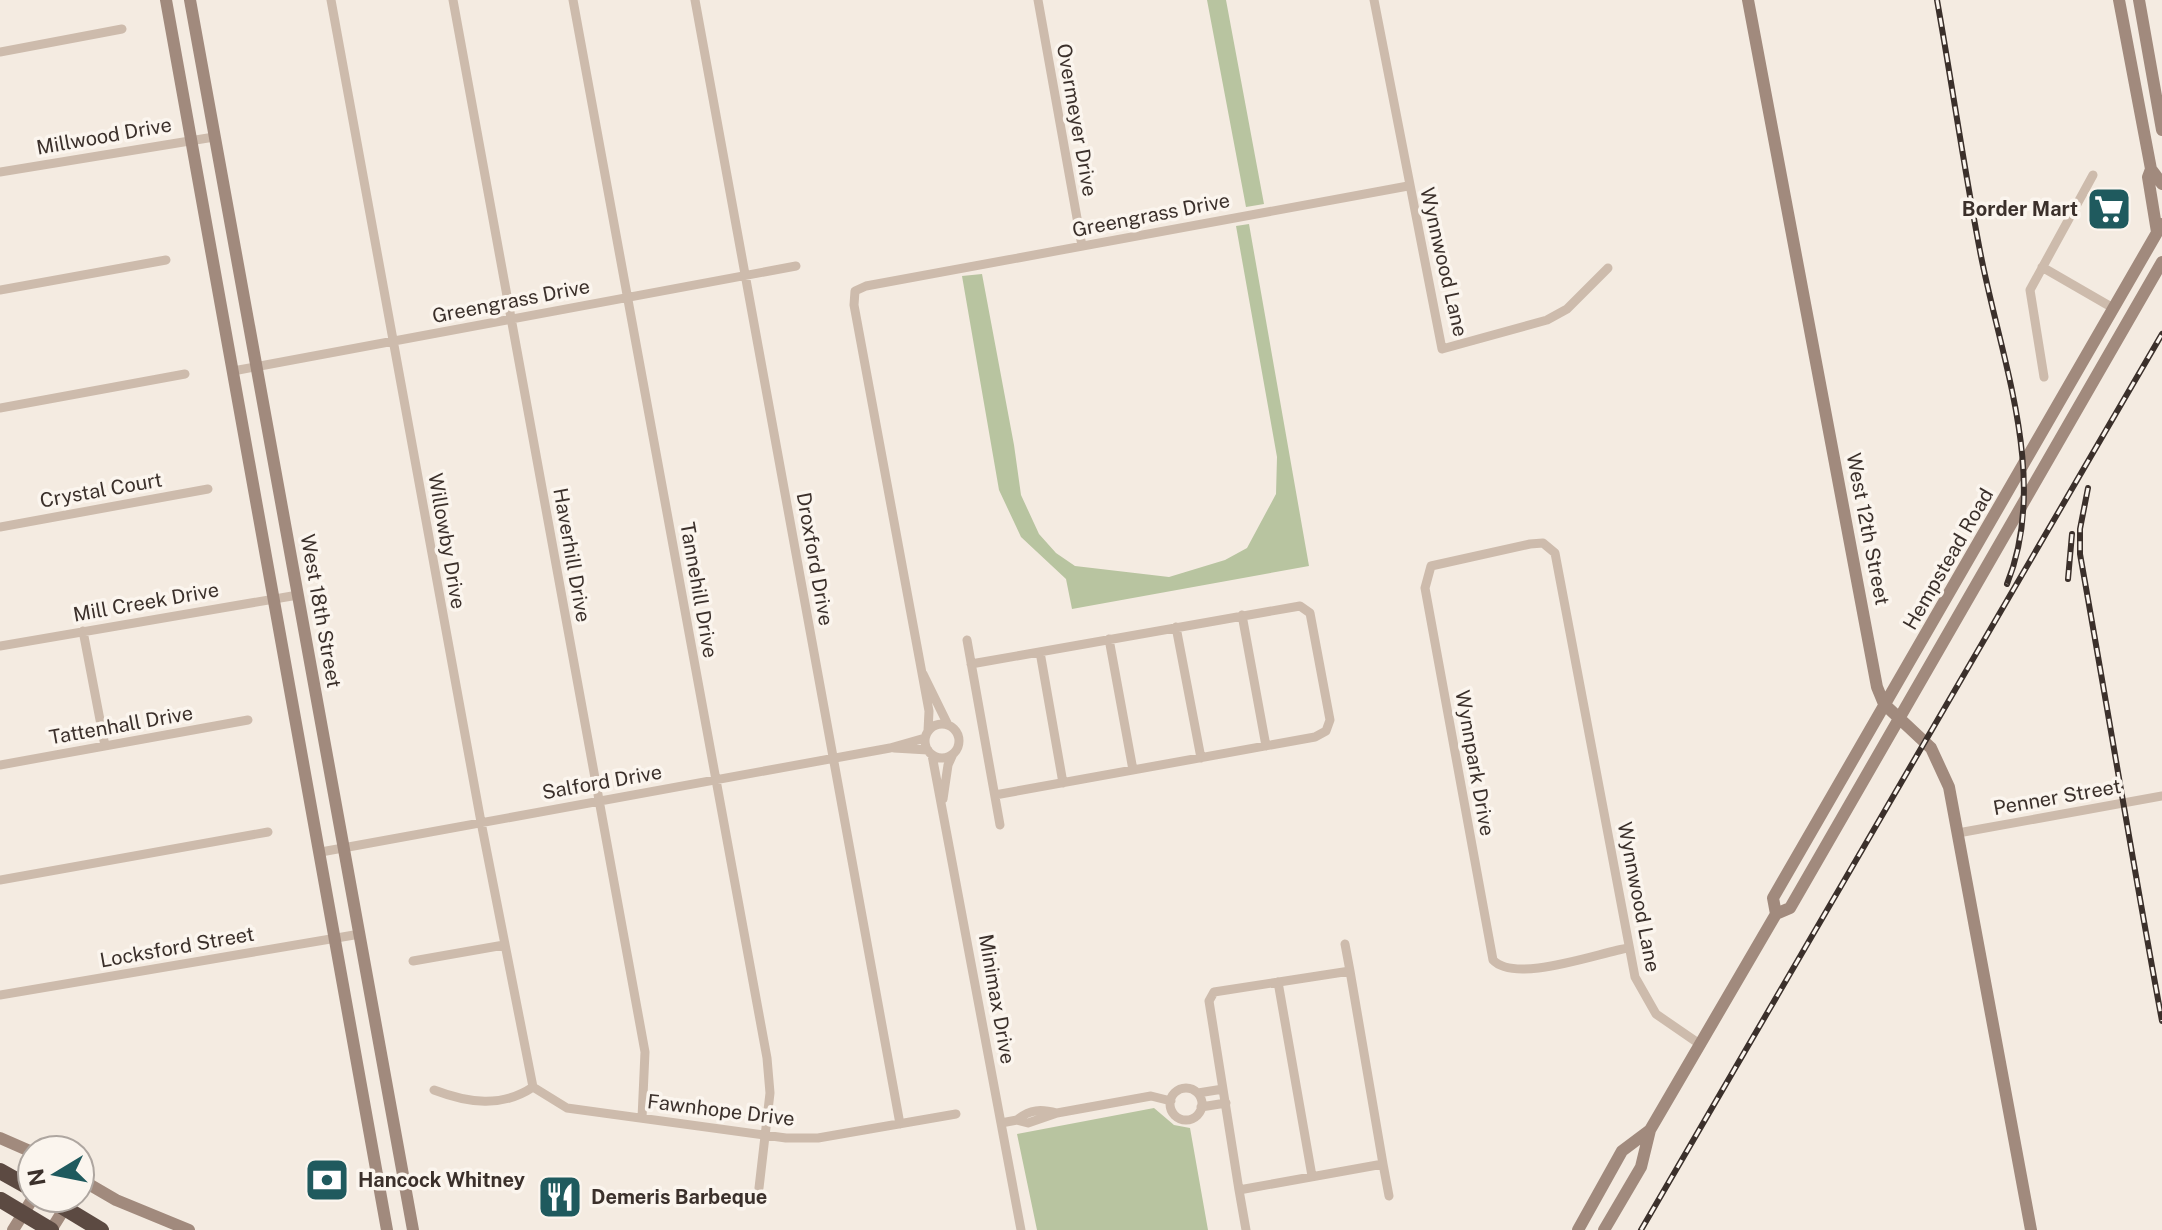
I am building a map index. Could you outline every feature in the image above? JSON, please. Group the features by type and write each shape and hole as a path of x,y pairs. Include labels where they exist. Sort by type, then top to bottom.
{"highway":[{"path":"0,1200 51,1230"},
{"path":"74,1214 101,1230"}],"main road":[{"name":"West 12th Street","path":"1748,0 1877,687 1884,704 1938,758 1949,787 2031,1230"},
{"path":"2119,0 2151,169 2162,184"},
{"path":"2139,0 2162,130"},
{"path":"190,3 166,5 299,726 387,1230"},
{"name":"West 18th Street","path":"190,3 413,1230"},
{"path":"2126,41 2147,46"},
{"path":"2151,169 2148,177 2160,228"},
{"name":"Hempstead Road","path":"1776,914 1773,898 2160,228"},
{"name":"Hempstead Road","path":"1604,1230 1641,1167 1650,1130 1776,914 1790,908 2162,262"},
{"path":"2026,464 2029,497"},
{"path":"254,483 277,479"},
{"path":"1988,529 2004,539"},
{"path":"299,726 320,721"},
{"name":"Hempstead Road","path":"1578,1230 1622,1151 1650,1130"},
{"path":"375,1154 400,1155"},
{"path":"96,1188 116,1200 189,1230"}],"street":[{"name":"Willowby Drive","path":"331,0 481,822 533,1087"},
{"name":"Haverhill Drive","path":"453,0 645,1052 642,1118"},
{"name":"Tannehill Drive","path":"573,0 767,1058 770,1093 759,1188"},
{"name":"Droxford Drive","path":"695,0 900,1124"},
{"name":"Overmeyer Drive","path":"1038,0 1082,246"},
{"name":"Wynnwood Lane","path":"1374,0 1442,349 1474,343 1547,320 1567,309 1608,268"},
{"path":"0,52 122,29"},
{"name":"Millwood Drive","path":"0,172 214,137"},
{"path":"2044,377 2029,295 2093,175"},
{"name":"Greengrass Drive","path":"919,664 854,305 855,291 1408,186"},
{"path":"0,290 166,260"},
{"name":"Greengrass Drive","path":"233,371 796,266"},
{"path":"2042,267 2113,308"},
{"path":"0,408 185,374"},
{"name":"Crystal Court","path":"0,527 208,489"},
{"name":"Wynnwood Lane","path":"1431,566 1530,544 1547,545 1559,563 1635,977 1649,1005 1665,1022 1701,1045"},
{"name":"Wynnpark Drive","path":"1431,566 1425,588 1490,952 1498,965 1509,969 1628,948"},
{"name":"Mill Creek Drive","path":"0,646 298,595"},
{"path":"971,664 1300,606 1310,613 1312,620 1330,726 1315,737 995,795"},
{"path":"1242,615 1266,746"},
{"path":"1176,627 1201,758"},
{"path":"83,631 105,746"},
{"path":"1109,639 1133,770"},
{"path":"967,640 1000,825"},
{"path":"1040,652 1063,783"},
{"path":"919,664 948,725 959,737 953,754 943,758 930,752 927,735 929,711 919,664"},
{"name":"Tattenhall Drive","path":"0,765 248,720"},
{"path":"927,735 937,725 948,725"},
{"name":"Salford Drive","path":"321,852 890,748 927,735"},
{"name":"Salford Drive","path":"890,748 930,752"},
{"name":"Minimax Drive","path":"930,752 943,799 1021,1230"},
{"name":"Minimax Drive","path":"943,799 948,765 953,754"},
{"name":"Penner Street","path":"1958,833 2162,796"},
{"path":"0,880 268,832"},
{"name":"Locksford Street","path":"0,995 360,934"},
{"path":"1345,944 1389,1196"},
{"path":"413,961 504,945"},
{"path":"1246,1230 1209,1001 1214,992 1350,971"},
{"path":"1278,982 1312,1176"},
{"path":"434,1090 478,1102 509,1099 533,1087"},
{"name":"Fawnhope Drive","path":"533,1087 567,1108 766,1135 818,1138 956,1114"},
{"path":"1223,1089 1198,1093 1184,1088 1175,1092 1171,1101 1173,1112 1181,1118 1191,1118 1201,1107 1226,1103"},
{"path":"1198,1093 1201,1107"},
{"path":"1001,1123 1017,1120 1036,1122 1057,1113 1151,1096 1171,1101"},
{"path":"1239,1190 1383,1164"},
{"name":"Minimax Drive","path":"1014,1230 1015,1205"}],"green space":[{"path":"1207,0 1226,0 1264,204 1246,207"},
{"path":"1249,224 1309,566 1072,609 1066,579 1021,537 999,490 962,276 982,274 1021,495 1039,534 1056,553 1075,566 1169,577 1225,560 1247,548 1276,494 1277,457 1236,226"},
{"path":"1154,1108 1174,1125 1190,1128 1208,1230 1037,1230 1017,1134"}],"railway":[{"path":"1937,0 1974,220 2009,375 2023,460 2024,502 2019,544 2007,584"},
{"path":"1641,1230 2162,334"},
{"path":"2088,488 2080,529 2080,554 2162,1021"},
{"path":"2068,579 2072,534"}],"place":[{"name":"Border Mart","path":"2109,209"},
{"name":"Hancock Whitney","path":"327,1180"},
{"name":"Demeris Barbeque","path":"560,1197"}]}
